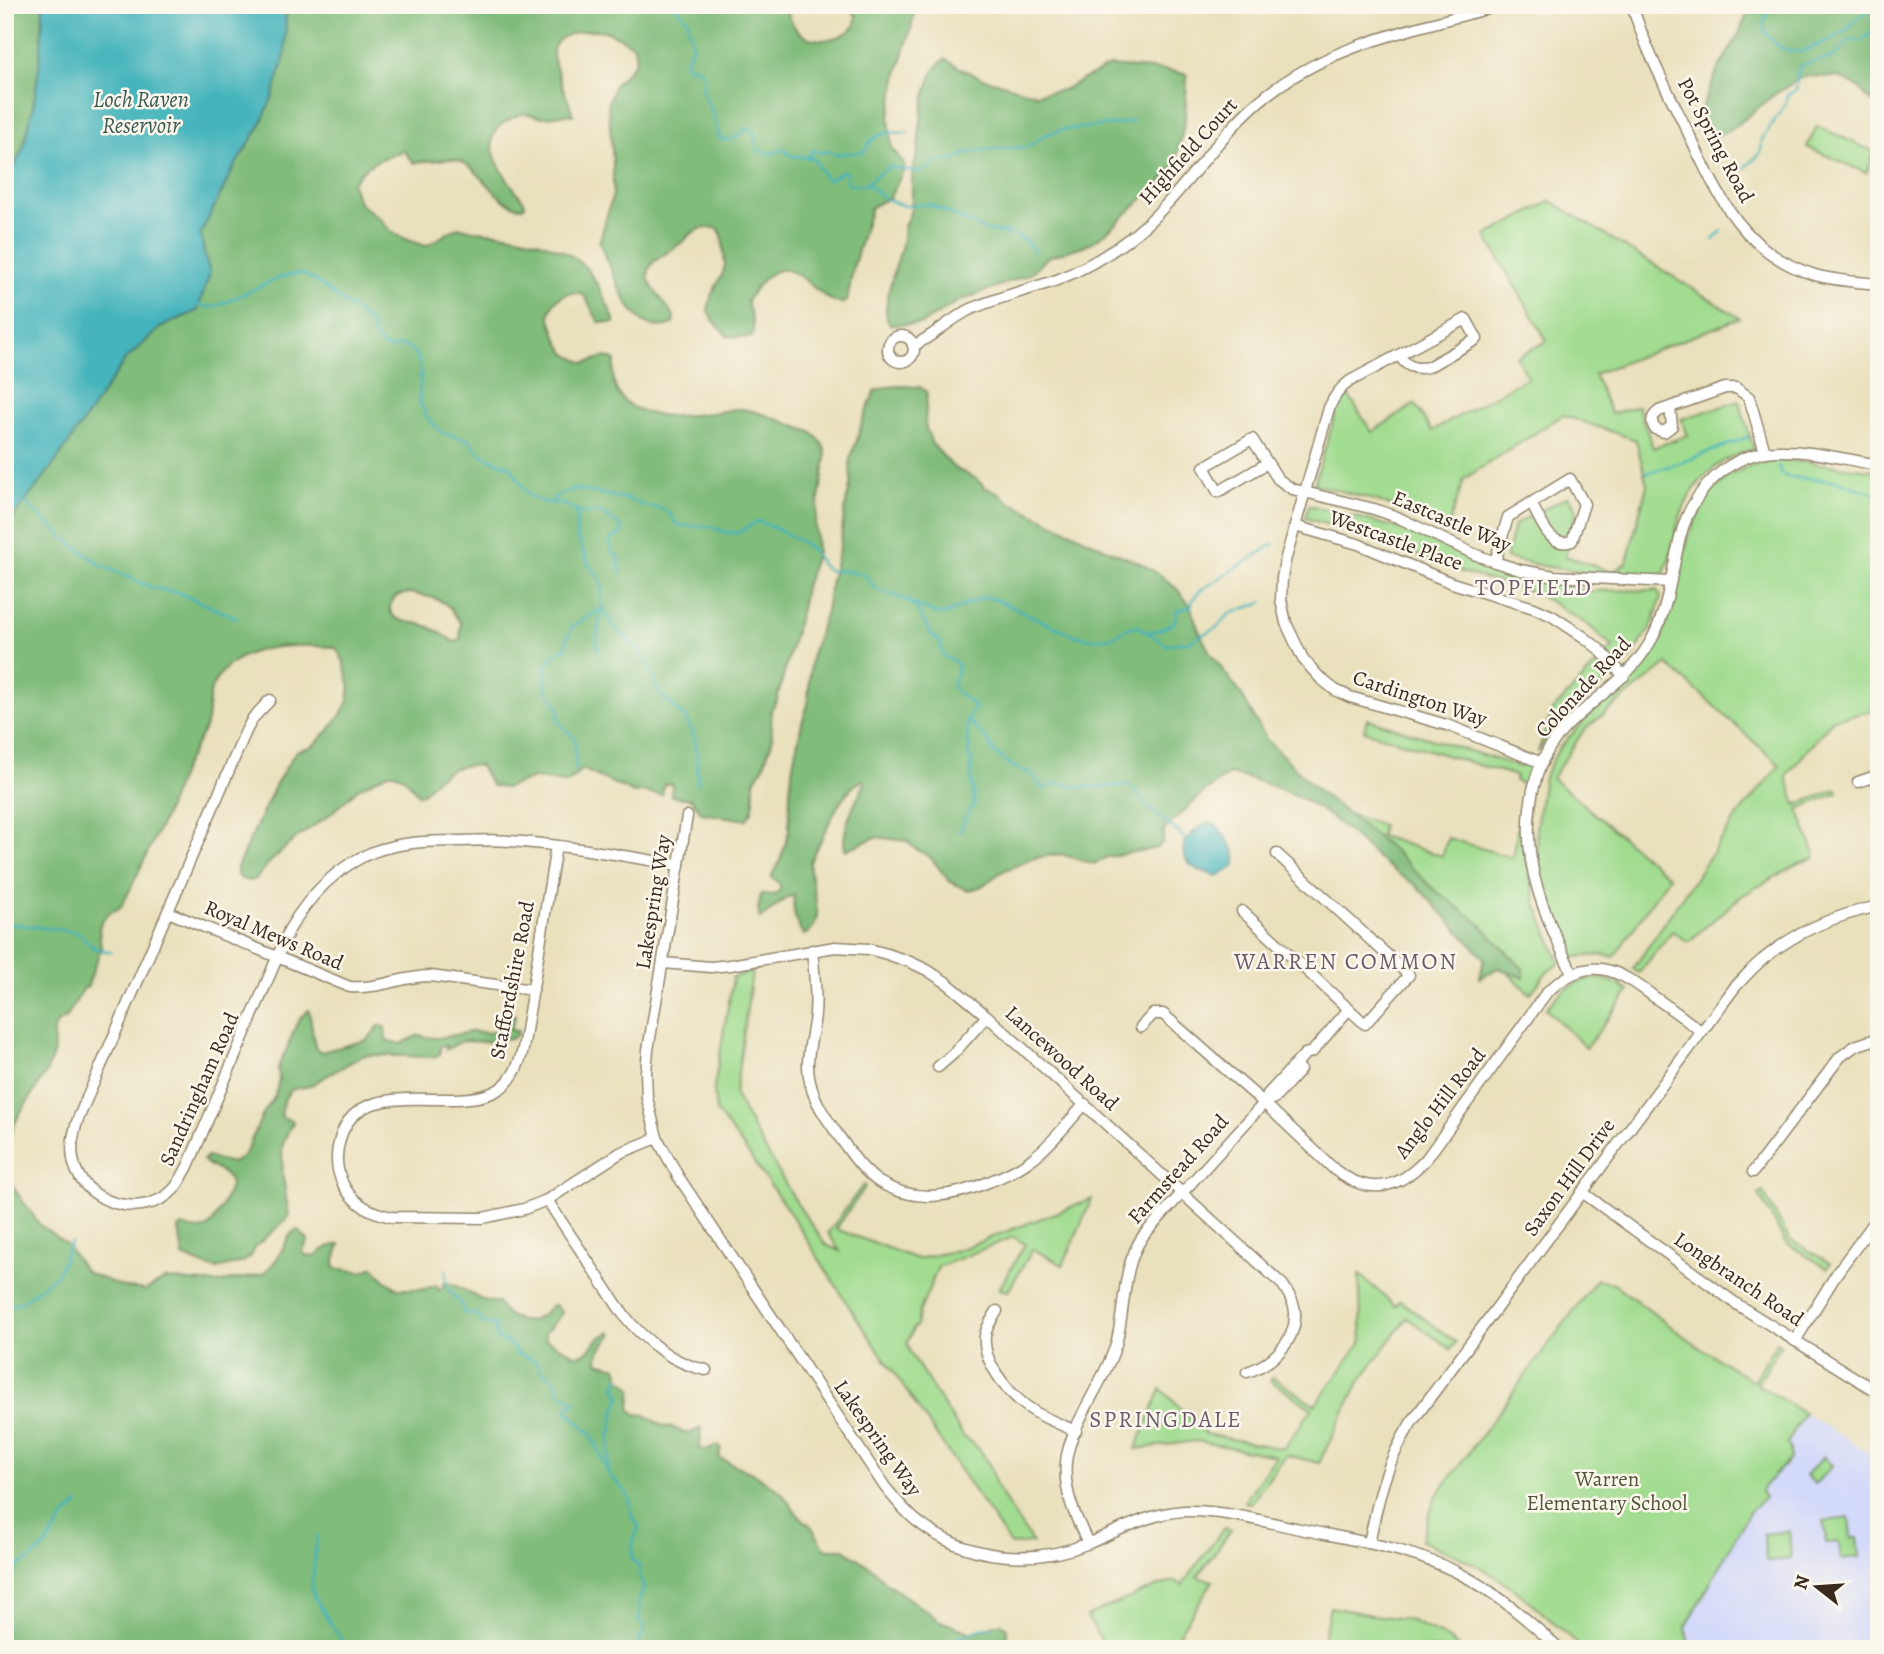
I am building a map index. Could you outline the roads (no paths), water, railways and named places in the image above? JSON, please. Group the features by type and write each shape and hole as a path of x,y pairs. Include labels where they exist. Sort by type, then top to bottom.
{"street":[{"name":"Highfield Court","path":"913,346 970,310 1059,279 1109,254 1165,207 1257,103 1307,67 1355,47 1501,5"},
{"name":"Pot Spring Road","path":"1632,5 1660,74 1713,183 1729,211 1747,234 1777,257 1814,275 1879,284"},
{"name":"Cardington Way","path":"1399,355 1404,363 1411,367 1428,368 1477,339 1466,319 1350,381 1334,396 1285,561 1281,600 1286,623 1303,659 1335,690 1350,697 1450,726 1542,763"},
{"path":"1670,407 1725,388 1736,388 1749,397 1765,452"},
{"name":"Eastcastle Way","path":"1266,464 1218,492 1204,467 1252,439 1266,464 1283,484 1292,489 1397,517 1495,562 1554,576 1670,582"},
{"name":"Colonade Road","path":"1572,973 1546,914 1531,863 1530,815 1533,791 1542,763 1561,732 1624,676 1651,642 1663,610 1685,518 1700,492 1724,469 1765,452 1803,453 1879,464"},
{"path":"1495,562 1508,516 1570,479 1584,504 1572,541 1564,544 1555,542 1531,503"},
{"name":"Westcastle Place","path":"1295,526 1358,544 1452,583 1535,608 1584,637 1624,676"},
{"name":"Sandringham Road","path":"270,700 246,730 78,1119 72,1149 78,1173 94,1193 106,1200 125,1206 137,1206 163,1198 173,1190 188,1166 289,930 314,893 351,863 374,852 424,841 507,841 679,865"},
{"path":"1858,782 1879,775"},
{"name":"Lakespring Way","path":"687,816 648,1050 647,1098 657,1138 678,1176 885,1487 902,1508 918,1522 956,1544 994,1555 1018,1557 1064,1553 1138,1521 1181,1511 1233,1515 1369,1544 1418,1556 1466,1576 1511,1606 1560,1649"},
{"name":"Staffordshire Road","path":"556,846 520,1061 507,1084 490,1094 466,1100 393,1099 367,1106 357,1112 341,1136 337,1164 343,1184 354,1200 378,1214 392,1217 483,1218 516,1212 547,1200 620,1153 657,1138"},
{"path":"1242,911 1365,1024 1409,975 1277,853"},
{"name":"Saxon Hill Drive","path":"1369,1544 1381,1487 1398,1444 1411,1423 1735,987 1781,945 1827,920 1879,906"},
{"name":"Royal Mews Road","path":"168,912 350,987 376,987 431,976 533,990"},
{"name":"Lancewood Road","path":"663,963 710,967 835,947 869,949 911,962 947,983 1085,1104 1283,1285 1296,1315 1290,1335 1269,1362 1247,1373"},
{"path":"812,950 816,980 807,1068 809,1079 819,1106 853,1157 878,1181 894,1189 928,1196 944,1196 975,1188 1033,1158 1085,1104"},
{"path":"1572,973 1600,969 1620,974 1701,1031"},
{"name":"Anglo Hill Road","path":"1141,1027 1153,1014 1163,1014 1346,1178 1367,1185 1392,1185 1415,1171 1427,1158 1547,992 1572,973"},
{"name":"Farmstead Road","path":"1088,1543 1068,1494 1066,1461 1076,1431 1115,1345 1132,1255 1143,1236 1264,1103 1268,1094 1305,1054 1312,1052 1349,1009"},
{"path":"938,1068 986,1016"},
{"path":"1753,1172 1839,1058 1855,1046 1879,1038"},
{"name":"Longbranch Road","path":"1582,1192 1716,1290 1879,1393"},
{"path":"547,1200 633,1327 672,1357 706,1370"},
{"path":"1795,1341 1839,1270 1879,1216"},
{"path":"997,1311 985,1333 987,1354 991,1363 1014,1396 1024,1405 1076,1431"}],"water":[{"name":"Loch Raven Reservoir","path":"43,5 286,5 285,55 273,96 261,124 233,169 201,233 210,273 197,311 162,326 125,360 57,460 5,528 5,186 23,147 33,108"},
{"path":"1210,822 1220,829 1235,855 1234,867 1218,876 1193,867 1184,855 1189,837"}],"waterway":[{"path":"674,5 687,19 693,46 685,63 688,67 698,68 703,74 702,91 720,139 731,139 745,129 751,129 755,133 755,146 759,151 774,153 782,149 792,156 813,158 829,180 845,171 849,185 867,184 889,167 918,172 928,169 937,161 952,160 974,151 1027,147 1045,135 1061,130 1132,121"},
{"path":"1768,5 1763,25 1767,35 1780,47 1801,52 1834,38 1878,5"},
{"path":"1744,168 1759,155 1762,139 1785,105 1787,95 1796,90 1799,67 1835,56 1849,41 1863,40 1879,26"},
{"path":"808,157 813,150 821,153 828,151 836,155 861,152 878,136 908,133"},
{"path":"867,184 895,203 905,206 929,204 987,231 1009,233 1025,240 1036,253"},
{"path":"1713,240 1722,231"},
{"path":"198,304 217,306 281,277 301,273 364,318 371,325 382,346 392,349 399,345 410,348 417,356 421,368 419,400 426,416 442,433 469,440 482,455 510,466 525,490 534,498 550,503 557,496 574,489 660,508 681,526 709,526 725,532 738,533 758,521 803,543 814,552 822,566 830,571 863,574 877,590 934,613 943,615 984,597 997,600 1073,635 1092,639 1113,637 1125,629 1137,626 1167,645 1191,641 1219,626 1229,614 1263,602"},
{"path":"1646,473 1748,437"},
{"path":"1778,466 1781,474 1788,477 1836,481 1879,495"},
{"path":"22,500 65,539 101,565 153,588 179,593 237,618"},
{"path":"551,503 563,504 576,510 576,534 589,565 602,586 602,608 614,627 640,652 649,665 659,693 685,718 692,731 696,745 698,784"},
{"path":"577,511 587,514 602,513 622,528 621,534 611,539 610,545 613,553 620,559 618,563 621,573"},
{"path":"1148,632 1174,623 1177,610 1191,607 1193,599 1201,590 1274,544"},
{"path":"910,603 917,609 930,633 940,642 943,656 957,664 954,688 976,707 968,718 967,740 970,747 968,756 972,761 974,805 959,832"},
{"path":"598,651 596,640 602,608"},
{"path":"576,770 575,739 559,722 558,707 546,688 544,669 554,655 566,648 573,626 601,609"},
{"path":"968,720 987,740 994,752 1015,768 1031,773 1042,788 1057,783 1100,787 1128,785 1147,806 1187,840"},
{"path":"5,923 77,932 94,948 111,952"},
{"path":"5,1306 22,1302 57,1274 71,1242"},
{"path":"446,1270 447,1288 461,1304 464,1312 475,1313 482,1322 495,1325 496,1338 509,1343 517,1354 536,1361 539,1368 557,1382 560,1393 575,1401 575,1404 568,1406 566,1410 590,1433 609,1475 629,1498 632,1517 639,1526 633,1542 632,1559 639,1566 644,1589 639,1600 639,1622 645,1629 640,1638 640,1649"},
{"path":"607,1470 613,1420 621,1396 615,1387 619,1377"},
{"path":"5,1631 9,1588 17,1567 35,1556 46,1545 63,1519 78,1504"},
{"path":"317,1535 312,1586 314,1597 347,1649"},
{"path":"5,1555 17,1567"},
{"path":"918,1649 992,1627"}],"district":[{"name":"TOPFIELD","path":"1534,587"},
{"name":"WARREN COMMON","path":"1346,961"},
{"name":"SPRINGDALE","path":"1166,1419"}],"park label":[{"name":"Warren Elementary School","path":"1607,1491"}]}
